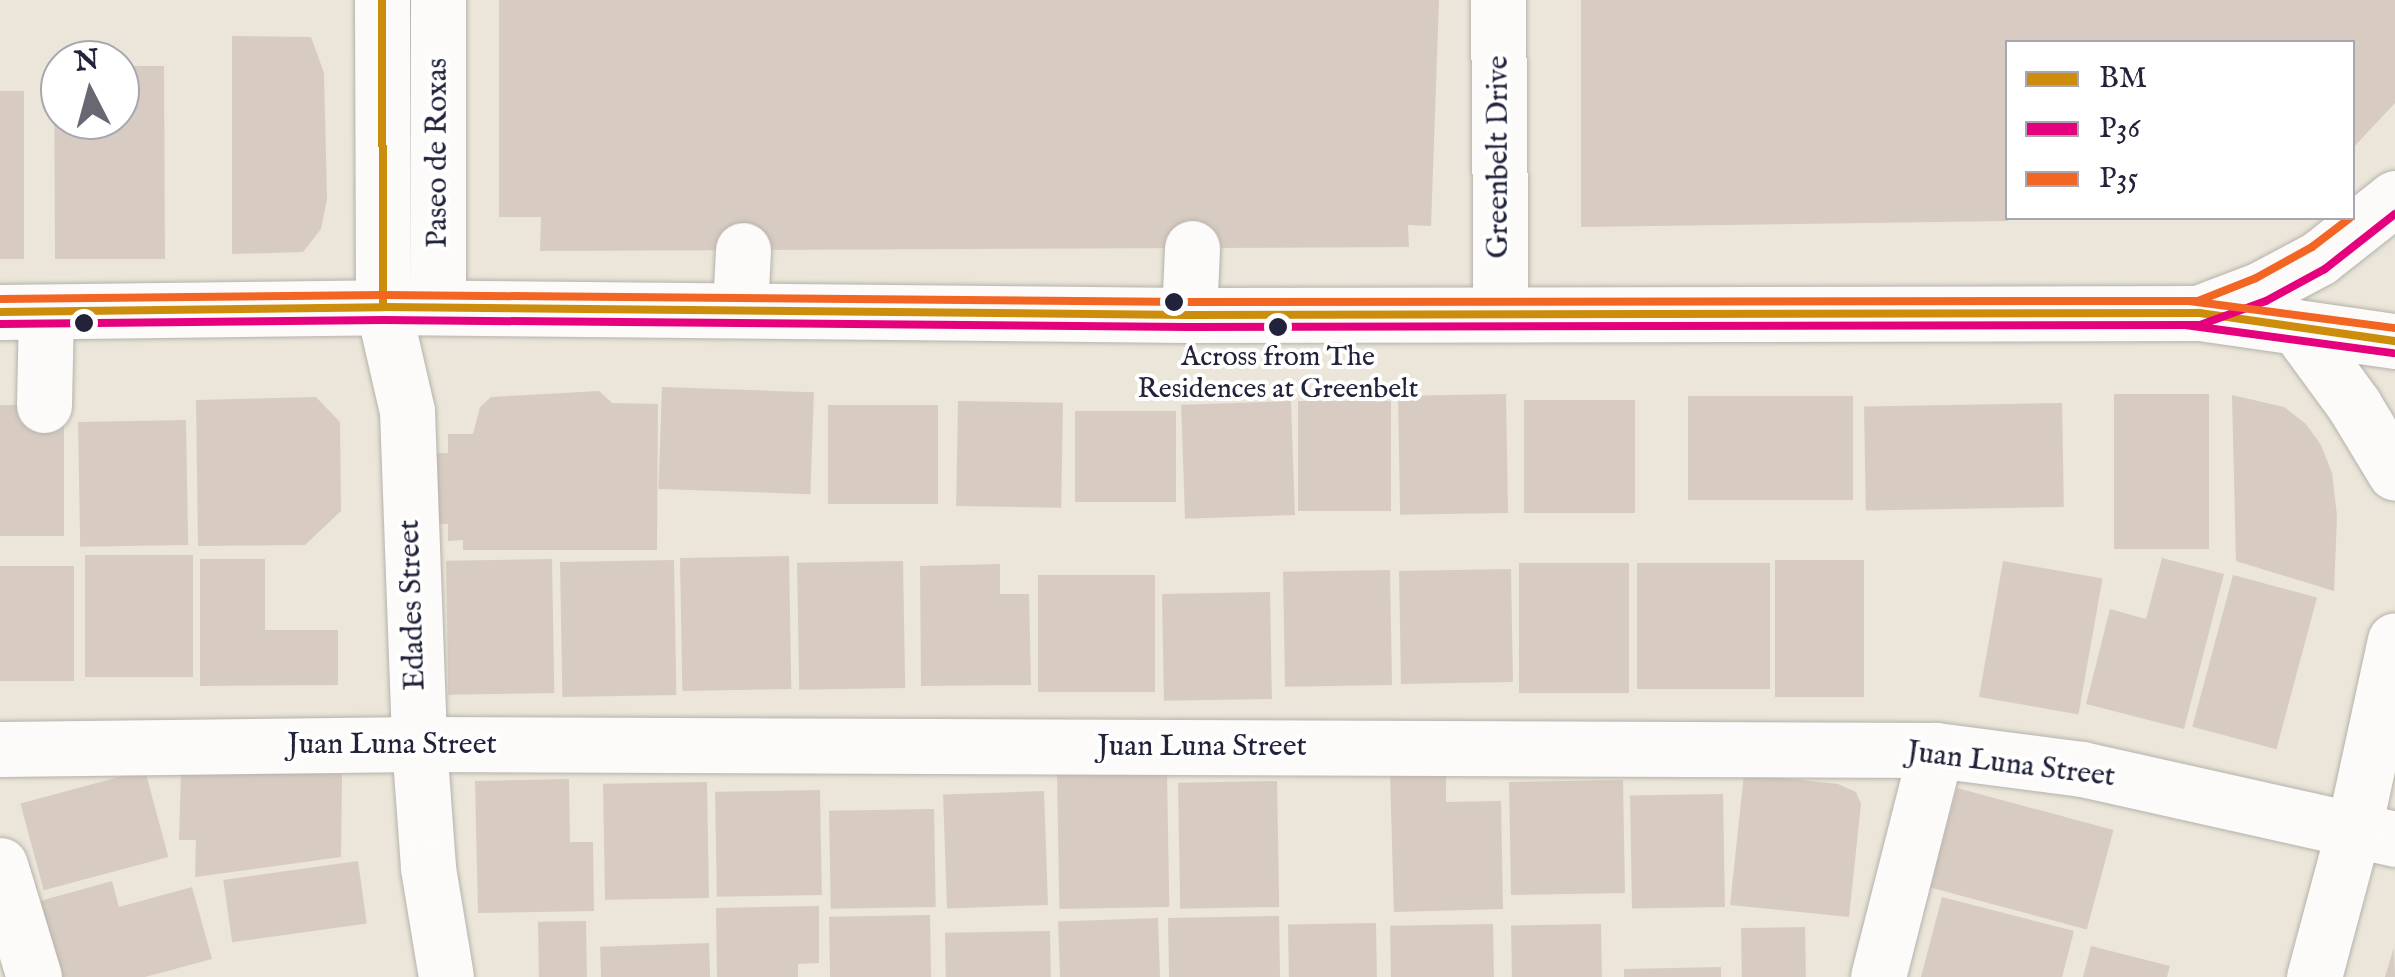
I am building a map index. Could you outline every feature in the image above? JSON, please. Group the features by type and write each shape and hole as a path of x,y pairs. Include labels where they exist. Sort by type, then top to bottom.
{"street":[{"name":"Paseo de Roxas","path":"382,0 383,307"},
{"name":"Paseo de Roxas","path":"438,0 438,307"},
{"name":"Greenbelt Drive","path":"1498,0 1501,313"},
{"path":"2200,313 2261,289 2319,258 2395,198"},
{"path":"1189,315 1192,248"},
{"path":"740,309 742,250"},
{"name":"Edades Street","path":"383,307 408,411 418,744 428,868 446,977"},
{"path":"44,405 23,312 438,307 1189,315 2200,313 2395,341"},
{"name":"Edades Street","path":"408,411 438,307"},
{"path":"2297,327 2354,405 2395,473"},
{"path":"2314,977 2374,834 2395,640"},
{"name":"Juan Luna Street","path":"0,748 418,744 1936,750 2082,769 2374,834"},
{"path":"1878,977 1936,750"},
{"path":"0,865 34,977"}],"building":[{"path":"499,0 1439,0 1431,226 1408,225 1409,247 540,251 541,217 499,217"},
{"path":"1581,0 2395,0 2395,103 2355,146 2355,40 2005,40 2008,221 1581,227"},
{"path":"232,36 311,37 324,73 327,199 321,229 303,252 232,254"},
{"path":"140,66 164,66 165,259 55,259 54,140 140,140"},
{"path":"0,91 24,91 24,259 0,259"},
{"path":"662,387 814,392 810,494 658,489"},
{"path":"599,391 612,403 658,404 657,550 463,550 463,540 448,541 448,524 428,524 429,453 448,453 448,434 473,434 480,407 491,397"},
{"path":"1506,394 1508,513 1400,515 1398,396"},
{"path":"2114,394 2209,394 2209,549 2114,549"},
{"path":"2232,395 2284,407 2306,424 2321,445 2332,473 2337,516 2334,591 2236,561"},
{"path":"1688,396 1853,396 1853,500 1688,500"},
{"path":"316,397 340,422 341,511 305,545 198,546 196,400"},
{"path":"1524,400 1635,400 1635,513 1524,513"},
{"path":"958,401 1063,403 1061,508 956,506"},
{"path":"1291,401 1295,515 1185,519 1181,405"},
{"path":"1298,401 1391,401 1391,511 1298,511"},
{"path":"2062,403 2064,507 1866,510 1864,406"},
{"path":"0,405 64,405 64,536 0,536"},
{"path":"828,405 938,405 938,504 828,504"},
{"path":"1075,411 1176,411 1176,502 1075,502"},
{"path":"186,420 188,545 80,547 78,422"},
{"path":"85,555 193,555 193,677 85,677"},
{"path":"789,556 791,689 682,691 680,558"},
{"path":"2162,558 2224,574 2184,729 2086,704 2110,609 2146,619"},
{"path":"200,559 265,559 265,630 338,630 338,685 200,686"},
{"path":"552,559 554,693 448,695 446,561"},
{"path":"674,560 676,695 562,697 560,562"},
{"path":"1775,560 1864,560 1864,697 1775,697"},
{"path":"903,561 905,688 799,690 797,563"},
{"path":"2003,561 2102,579 2079,714 1979,697"},
{"path":"1519,563 1629,563 1629,693 1519,693"},
{"path":"1637,563 1770,563 1770,689 1637,689"},
{"path":"1000,564 1000,594 1029,594 1031,685 921,686 920,566"},
{"path":"0,566 74,566 74,681 0,681"},
{"path":"1511,569 1513,682 1401,684 1399,571"},
{"path":"1390,570 1392,685 1285,687 1283,572"},
{"path":"1038,575 1155,575 1155,692 1038,692"},
{"path":"2233,575 2317,598 2276,749 2192,727"},
{"path":"1270,592 1272,699 1164,701 1162,594"},
{"path":"145,770 168,857 44,890 20,803"},
{"path":"181,771 342,774 341,857 195,877 196,840 179,840"},
{"path":"1167,772 1169,907 1059,909 1057,774"},
{"path":"1744,774 1838,784 1856,792 1861,804 1849,917 1730,905"},
{"path":"1446,775 1446,802 1501,801 1503,909 1394,912 1390,776"},
{"path":"569,779 570,842 593,842 594,911 478,913 475,781"},
{"path":"1623,780 1625,893 1511,895 1509,782"},
{"path":"1277,781 1279,907 1180,909 1178,783"},
{"path":"707,782 709,898 605,900 603,784"},
{"path":"1957,788 2113,830 2087,929 1930,887"},
{"path":"820,790 822,895 717,897 715,792"},
{"path":"1044,791 1048,905 947,908 943,795"},
{"path":"1723,794 1725,907 1632,909 1630,796"},
{"path":"934,809 936,907 831,909 829,811"},
{"path":"358,861 367,923 232,942 223,880"},
{"path":"112,881 119,907 192,887 212,959 145,977 61,977 40,901"},
{"path":"1942,897 2074,931 2062,977 1921,977"},
{"path":"819,906 819,963 798,964 798,977 717,977 716,908"},
{"path":"930,915 931,977 830,977 829,917"},
{"path":"1279,916 1280,977 1169,977 1168,918"},
{"path":"1158,918 1160,977 1060,977 1058,921"},
{"path":"586,921 587,977 539,977 538,922"},
{"path":"1376,923 1377,977 1289,977 1288,925"},
{"path":"1493,924 1494,977 1391,977 1390,926"},
{"path":"1601,924 1602,977 1512,977 1511,926"},
{"path":"1805,927 1806,977 1742,977 1741,928"},
{"path":"1050,931 1051,977 946,977 945,933"},
{"path":"709,943 710,977 601,977 600,947"},
{"path":"2091,946 2170,966 2167,977 2083,977"},
{"path":"2394,947 2395,977 2385,977"},
{"path":"1721,967 1721,977 1624,977 1624,969"}],"transit line":[{"name":"BM","path":"382,0 383,307"},
{"name":"P36","path":"0,324 383,320 1189,327 2200,325 2266,301 2325,269 2395,214"},
{"name":"P35","path":"0,299 383,295 1189,302 2198,301 2256,278 2312,247 2347,220"},
{"name":"P35","path":"2189,301 2395,328"},
{"name":"BM","path":"0,312 383,307 1189,315 2200,313 2395,341"},
{"name":"P36","path":"2185,325 2393,353"}],"place":[{"name":"Across from The Residences at Greenbelt","path":"1278,327"}]}
